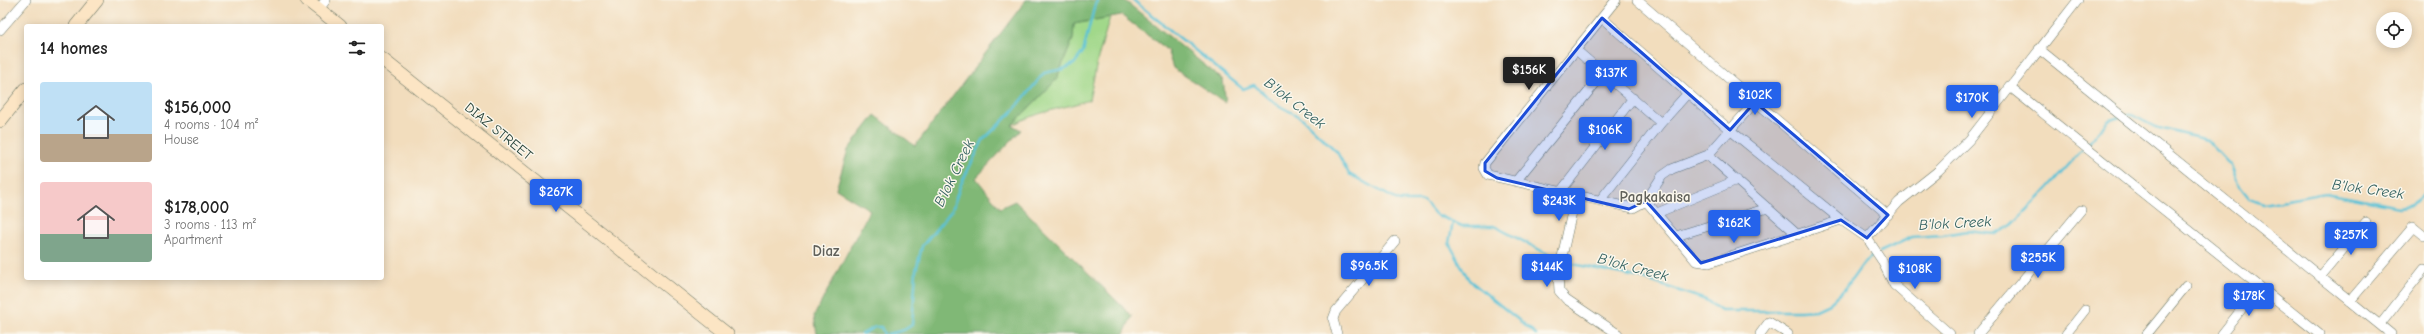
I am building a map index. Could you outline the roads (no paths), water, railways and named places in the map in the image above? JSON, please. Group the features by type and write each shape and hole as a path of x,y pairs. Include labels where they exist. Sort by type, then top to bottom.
{"main road":[{"path":"78,24 97,0"},
{"path":"307,0 323,5 338,24"},
{"name":"DIAZ STREET","path":"384,61 727,334"},
{"path":"0,121 24,91"}],"street":[{"path":"0,30 26,0"},
{"path":"1616,0 1485,164 1484,168 1488,175 1576,194 1629,208 1646,201 1662,176 1672,169 1708,155 1755,102"},
{"path":"1637,0 1888,215"},
{"path":"1866,238 1888,215 1955,156 2078,0"},
{"path":"1602,18 1730,130 1841,220 1866,238 1881,259 1894,285 1938,330 1950,334"},
{"path":"2039,49 2391,334"},
{"path":"1576,50 1661,123"},
{"path":"1516,181 1603,74"},
{"path":"2009,86 2319,334"},
{"path":"1601,200 1661,123 1688,94"},
{"path":"1560,191 1633,98"},
{"path":"1708,155 1798,235"},
{"path":"1657,213 1737,180"},
{"path":"1576,194 1557,281 1561,295 1618,334"},
{"path":"1646,201 1696,261 1706,263 1798,235 1841,220"},
{"path":"1676,236 1768,208"},
{"path":"1978,334 2081,210"},
{"path":"2320,277 2366,222"},
{"path":"2350,301 2413,227 2424,236"},
{"path":"1337,334 1333,320 1336,311 1395,241"},
{"path":"2380,325 2424,269"},
{"path":"2147,334 2186,286"},
{"path":"2222,334 2259,287"},
{"path":"2066,334 2085,310"},
{"path":"1760,334 1769,322 1788,334"}],"waterway":[{"name":"B'lok Creek","path":"888,334 904,330 912,325 916,271 922,246 952,210 960,186 983,140 1014,110 1044,73 1063,69 1074,64 1083,52 1095,4 1098,0"},
{"name":"B'lok Creek","path":"1133,0 1243,89 1254,85 1276,104 1302,118 1337,152 1349,174 1399,201 1424,201 1435,214 1462,226 1494,226 1559,260"},
{"name":"B'lok Creek","path":"2127,115 2132,115 2155,127 2207,140 2231,166 2238,184 2250,199 2263,204 2326,193 2399,207 2412,205 2424,196"},
{"name":"B'lok Creek","path":"2087,145 2108,121 2119,117"},
{"name":"B'lok Creek","path":"1880,252 1912,237 1943,235 1967,231 1996,234 2012,225 2041,196 2082,150"},
{"path":"1453,222 1449,243 1469,280 1536,334"},
{"name":"B'lok Creek","path":"1563,262 1641,278 1706,300 1721,311 1801,311 1816,310 1829,304 1845,289 1863,264 1875,254"},
{"name":"B'lok Creek","path":"862,334 875,327 881,327 884,334"}],"district":[{"name":"Pagkakaisa","path":"1655,197"},
{"name":"Diaz","path":"826,251"}]}
